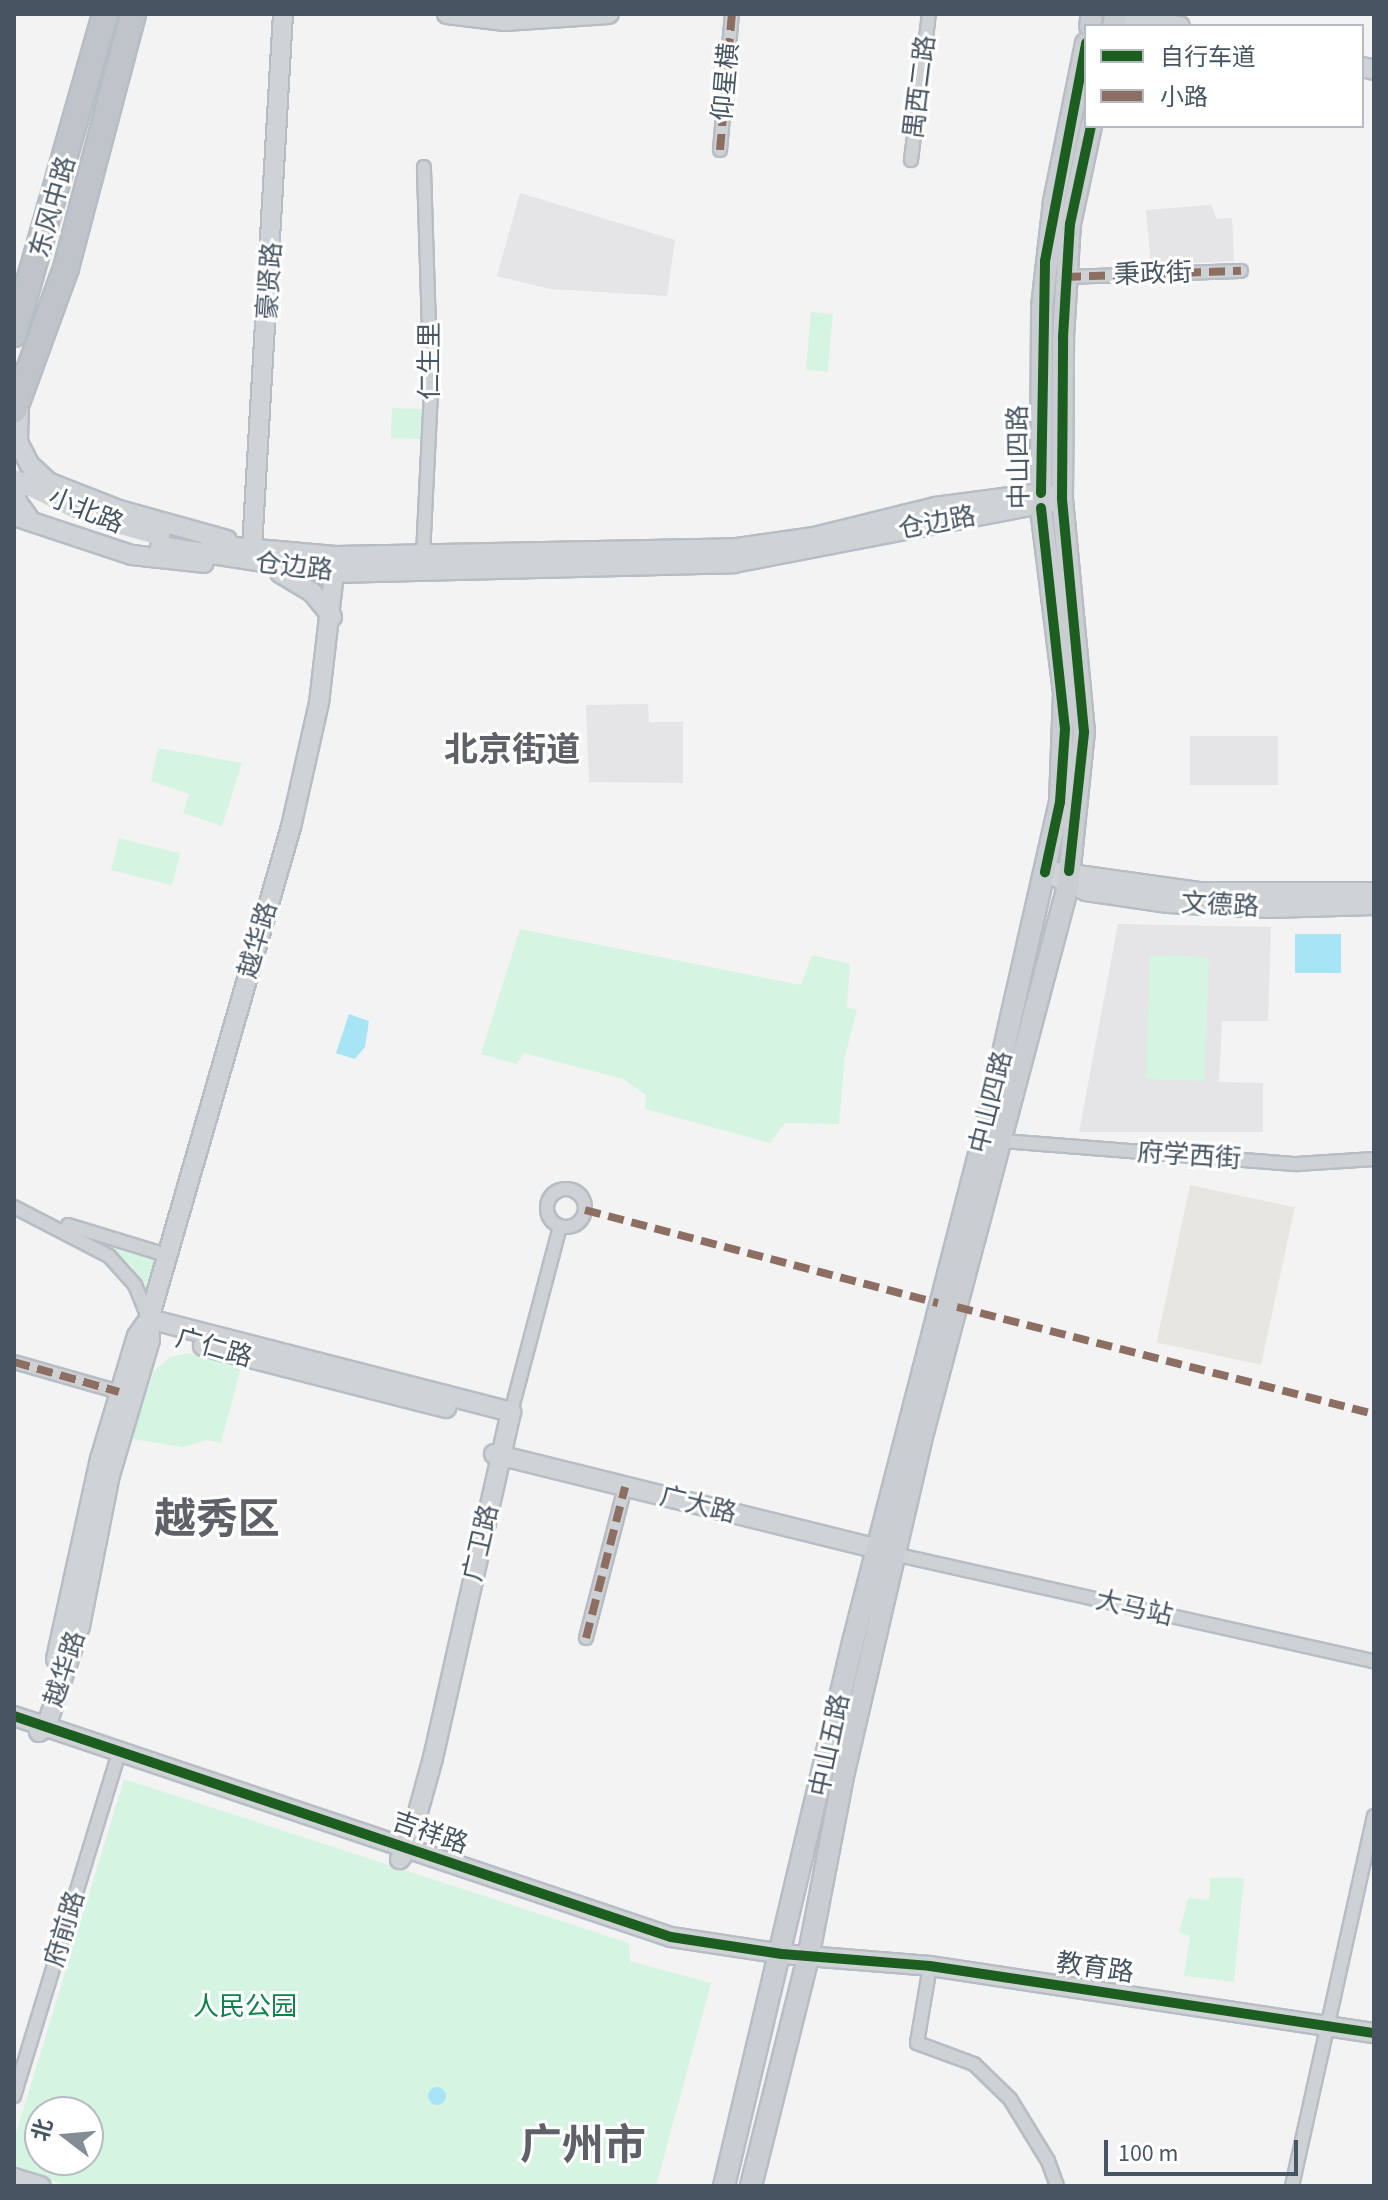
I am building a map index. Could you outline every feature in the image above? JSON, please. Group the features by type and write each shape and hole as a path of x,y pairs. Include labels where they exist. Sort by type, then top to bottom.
{"highway":[{"name":"东风中路","path":"14,334 105,14"},
{"name":"东风中路","path":"17,406 66,268 133,14"}],"main road":[{"name":"中山四路","path":"947,1305 1060,802 1065,729 1041,500 1045,261 1084,54"},
{"name":"中山四路","path":"947,1305 1003,1141 1068,878 1084,732 1062,498 1065,277 1091,128"},
{"name":"中山五路","path":"724,2186 947,1305"},
{"name":"中山五路","path":"751,2186 809,1953 886,1552"}],"street":[{"name":"豪贤路","path":"246,554 283,14"},
{"path":"447,14 505,21 609,14"},
{"name":"仰星横","path":"720,150 732,14"},
{"name":"禺西二路","path":"911,160 929,14"},
{"path":"1117,14 1170,24"},
{"name":"仁生里","path":"423,555 431,393 424,167"},
{"name":"秉政街","path":"1065,277 1241,271"},
{"path":"14,428 17,406"},
{"name":"仓边路","path":"17,406 18,442 29,464 48,482 246,554"},
{"name":"小北路","path":"14,479 92,517 160,541"},
{"path":"22,518 15,504 16,490 23,481 48,482"},
{"name":"小北路","path":"14,491 83,525 160,541"},
{"name":"仓边路","path":"335,564 423,555 737,548 814,537 935,507 1062,498"},
{"name":"仓边路","path":"160,541 368,571 746,562 1041,500"},
{"name":"仓边路","path":"22,518 156,560 246,554"},
{"path":"246,554 302,583 332,617 350,587 368,571"},
{"name":"越华路","path":"39,1728 83,1614 110,1475 150,1340 149,1319 291,827 332,617 335,564"},
{"path":"1045,872 1068,878"},
{"name":"文德路","path":"1068,878 1201,892 1374,892"},
{"name":"文德路","path":"1068,878 1194,904 1374,905"},
{"name":"府学西街","path":"1003,1141 1297,1164 1374,1159"},
{"path":"20,1210 166,1255"},
{"path":"20,1210 109,1256 135,1285 149,1319"},
{"name":"广卫路","path":"403,1851 506,1417 560,1226"},
{"name":"越华路","path":"39,1728 68,1620 97,1472 137,1336 149,1319"},
{"name":"广仁路","path":"149,1319 506,1417"},
{"path":"14,1362 119,1392"},
{"name":"广大路","path":"497,1454 886,1552"},
{"path":"586,1638 625,1487"},
{"name":"大马站","path":"886,1552 1374,1661"},
{"name":"吉祥路","path":"14,1716 116,1762 403,1851"},
{"name":"吉祥路","path":"14,1726 39,1728 650,1932 781,1960 809,1953"},
{"name":"府前路","path":"14,2096 116,1762"},
{"path":"1292,2186 1325,2026 1374,1816"},
{"name":"教育路","path":"809,1953 930,1966 1374,2033"},
{"path":"930,1966 917,2043 974,2064 1010,2099 1048,2161 1057,2186"},
{"path":"14,2178 41,2186"}],"shaded area":[{"path":"520,193 675,240 667,296 550,289 497,276"},
{"path":"1211,205 1217,219 1232,218 1234,261 1151,265 1146,210"},
{"path":"648,704 649,722 683,722 683,783 589,782 586,705"},
{"path":"1190,736 1278,736 1278,785 1190,785"},
{"path":"1118,924 1271,927 1268,1021 1222,1021 1219,1082 1263,1083 1263,1132 1079,1132"},
{"path":"1190,1185 1295,1207 1261,1365 1157,1342"}],"green space":[{"path":"811,312 833,314 828,372 806,370"},
{"path":"392,408 422,409 421,439 391,438"},
{"path":"158,748 242,763 222,826 183,813 189,794 151,781"},
{"path":"119,838 180,853 172,885 111,870"},
{"path":"520,929 801,985 812,955 850,964 847,1007 857,1010 845,1056 839,1124 785,1123 770,1143 645,1109 646,1095 623,1079 524,1053 516,1064 481,1054"},
{"path":"1150,955 1209,957 1205,1081 1146,1079"},
{"path":"99,1241 156,1258 147,1293 130,1264"},
{"path":"189,1353 241,1367 221,1443 207,1440 183,1447 132,1439 153,1372 170,1357"},
{"name":"人民公园","path":"124,1779 629,1943 630,1961 711,1983 656,2186 70,2186 35,2176 104,2176 104,2096 27,2096"},
{"path":"1210,1878 1244,1878 1234,1982 1184,1976 1190,1936 1179,1932 1188,1898 1209,1900"},
{"name":"人民公园","path":"24,2107 24,2173 14,2170 14,2140"}],"water":[{"path":"1295,934 1341,934 1341,973 1295,973"},
{"path":"349,1014 369,1021 365,1047 355,1059 336,1053"},
{"path":"437,2087 446,2096 437,2105 428,2096"}],"marked path":[{"path":"720,150 732,14"},
{"path":"1065,277 1241,271"},
{"path":"585,1210 938,1303"},
{"path":"957,1307 1374,1414"},
{"path":"14,1362 119,1392"},
{"path":"586,1638 625,1487"}],"cycle path":[{"path":"1041,493 1045,261 1084,54"},
{"path":"1069,871 1084,732 1062,498 1063,337 1070,224 1091,128"},
{"path":"1041,508 1065,729 1060,802 1045,872"},
{"path":"14,1716 671,1937 782,1954 930,1966 1374,2033"}],"district":[{"name":"北京街道","path":"512,751"},
{"name":"越秀区","path":"217,1520"},
{"name":"广州市","path":"583,2146"}]}
